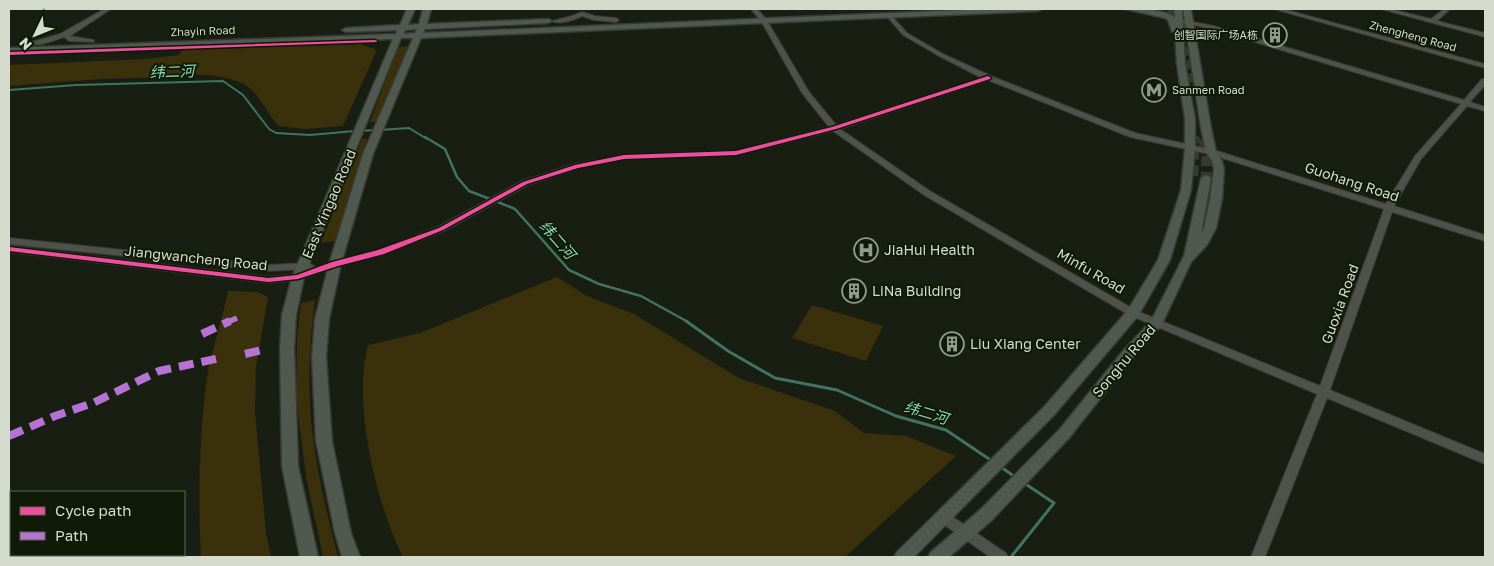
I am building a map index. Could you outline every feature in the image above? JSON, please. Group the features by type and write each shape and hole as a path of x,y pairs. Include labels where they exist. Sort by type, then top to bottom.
{"main road":[{"name":"East Yingao Road","path":"309,557 290,466 287,348 289,315 300,272 363,124 397,37 411,9"},
{"name":"East Yingao Road","path":"351,557 343,533 324,441 319,357 322,319 335,264 375,139 422,26 427,9"},
{"name":"Zhayin Road","path":"9,50 243,40 344,34 422,26 907,9"},
{"path":"875,10 946,9"},
{"path":"923,14 1002,9"},
{"name":"Zhayin Road","path":"9,44 344,34 397,37 714,22 759,15 822,18 1038,9"},
{"path":"1130,9 1167,16 1172,19 1178,36"},
{"path":"1142,9 1183,13"},
{"path":"810,13 805,16 822,18"},
{"name":"Songhu Road","path":"903,557 1049,411 1133,312 1164,260 1186,190 1190,148 1190,119 1178,36 1183,13"},
{"name":"Songhu Road","path":"937,557 986,515 1064,434 1156,322 1186,261 1203,242 1210,228 1216,199 1218,161 1211,152 1183,13"},
{"path":"706,17 719,19 714,22"},
{"path":"469,34 460,33 456,30 472,25"},
{"path":"1164,260 1177,239 1186,217 1193,176"},
{"path":"1186,261 1198,228 1206,178"}],"street":[{"path":"31,43 56,39 108,9"},
{"name":"Zhengheng Road","path":"1277,9 1485,66"},
{"path":"1384,9 1485,35"},
{"path":"1433,21 1447,9"},
{"path":"555,21 574,18 582,11 594,18 616,20"},
{"path":"1183,13 1485,109"},
{"name":"Minfu Road","path":"759,15 806,93 834,128 927,193 1133,312 1485,459"},
{"name":"Guohang Road","path":"889,15 905,34 941,55 988,78 1133,136 1211,152 1485,238"},
{"path":"74,30 68,38 92,41"},
{"name":"Jiangwancheng Road","path":"9,249 276,280 300,272 381,252 410,241 441,229 505,193 545,176 602,160 736,152 834,128 988,78"},
{"name":"Guoxia Road","path":"1258,557 1324,392 1389,208 1418,158 1485,81"},
{"name":"Jiangwancheng Road","path":"9,241 300,272"},
{"path":"944,517 1001,557"}],"shaded area":[{"path":"360,44 375,49 376,52 343,126 304,129 279,126 251,89 244,84 214,76 191,75 102,79 9,86 9,65 145,59 179,55 182,50"},
{"path":"409,46 376,122 370,122 398,47"},
{"path":"362,139 367,139 335,241 321,243"},
{"path":"557,277 587,296 634,314 739,378 835,411 864,433 906,436 956,456 845,557 403,557 384,510 369,452 363,395 364,368 368,345 420,333"},
{"path":"228,291 257,292 268,297 256,367 255,412 266,533 271,557 201,557 200,467 204,400 209,366"},
{"path":"315,300 311,334 311,421 320,483 338,557 323,557 306,477 296,397 297,339 301,303"},
{"path":"812,305 883,326 866,361 792,338"}],"waterway":[{"name":"纬二河","path":"9,90 76,85 223,81 243,95 269,129 276,133 310,135 355,131"},
{"name":"纬二河","path":"380,130 409,128 427,139"},
{"name":"纬二河","path":"360,131 375,130"},
{"name":"纬二河","path":"425,137 445,149 457,177 469,191 490,199"},
{"name":"纬二河","path":"495,201 515,209 569,270 599,284 641,296 688,322"},
{"name":"纬二河","path":"686,321 728,351 775,378 837,390 896,416 946,430 992,461"},
{"name":"纬二河","path":"1001,467 1015,477"},
{"name":"纬二河","path":"1011,557 1054,503 1024,483"}],"tunnel":[{"path":"1171,9 1182,35 1190,96"},
{"path":"1193,176 1194,137"},
{"path":"1204,139 1207,156 1206,178"}],"marked path":[{"path":"202,334 237,318"},
{"path":"245,354 262,350"},
{"path":"9,436 55,416 93,403 159,371 220,358"}],"cycle path":[{"path":"9,54 375,41"},
{"path":"9,249 268,280 298,277 335,264 381,252 441,229 525,183 577,166 624,157 736,153 834,128 988,78"}],"place":[{"name":"创智国际广场A栋","path":"1275,35"},
{"name":"Sanmen Road","path":"1154,90"},
{"name":"JiaHui Health","path":"866,250"},
{"name":"LiNa Building","path":"854,291"},
{"name":"Liu Xiang Center","path":"952,344"}]}
